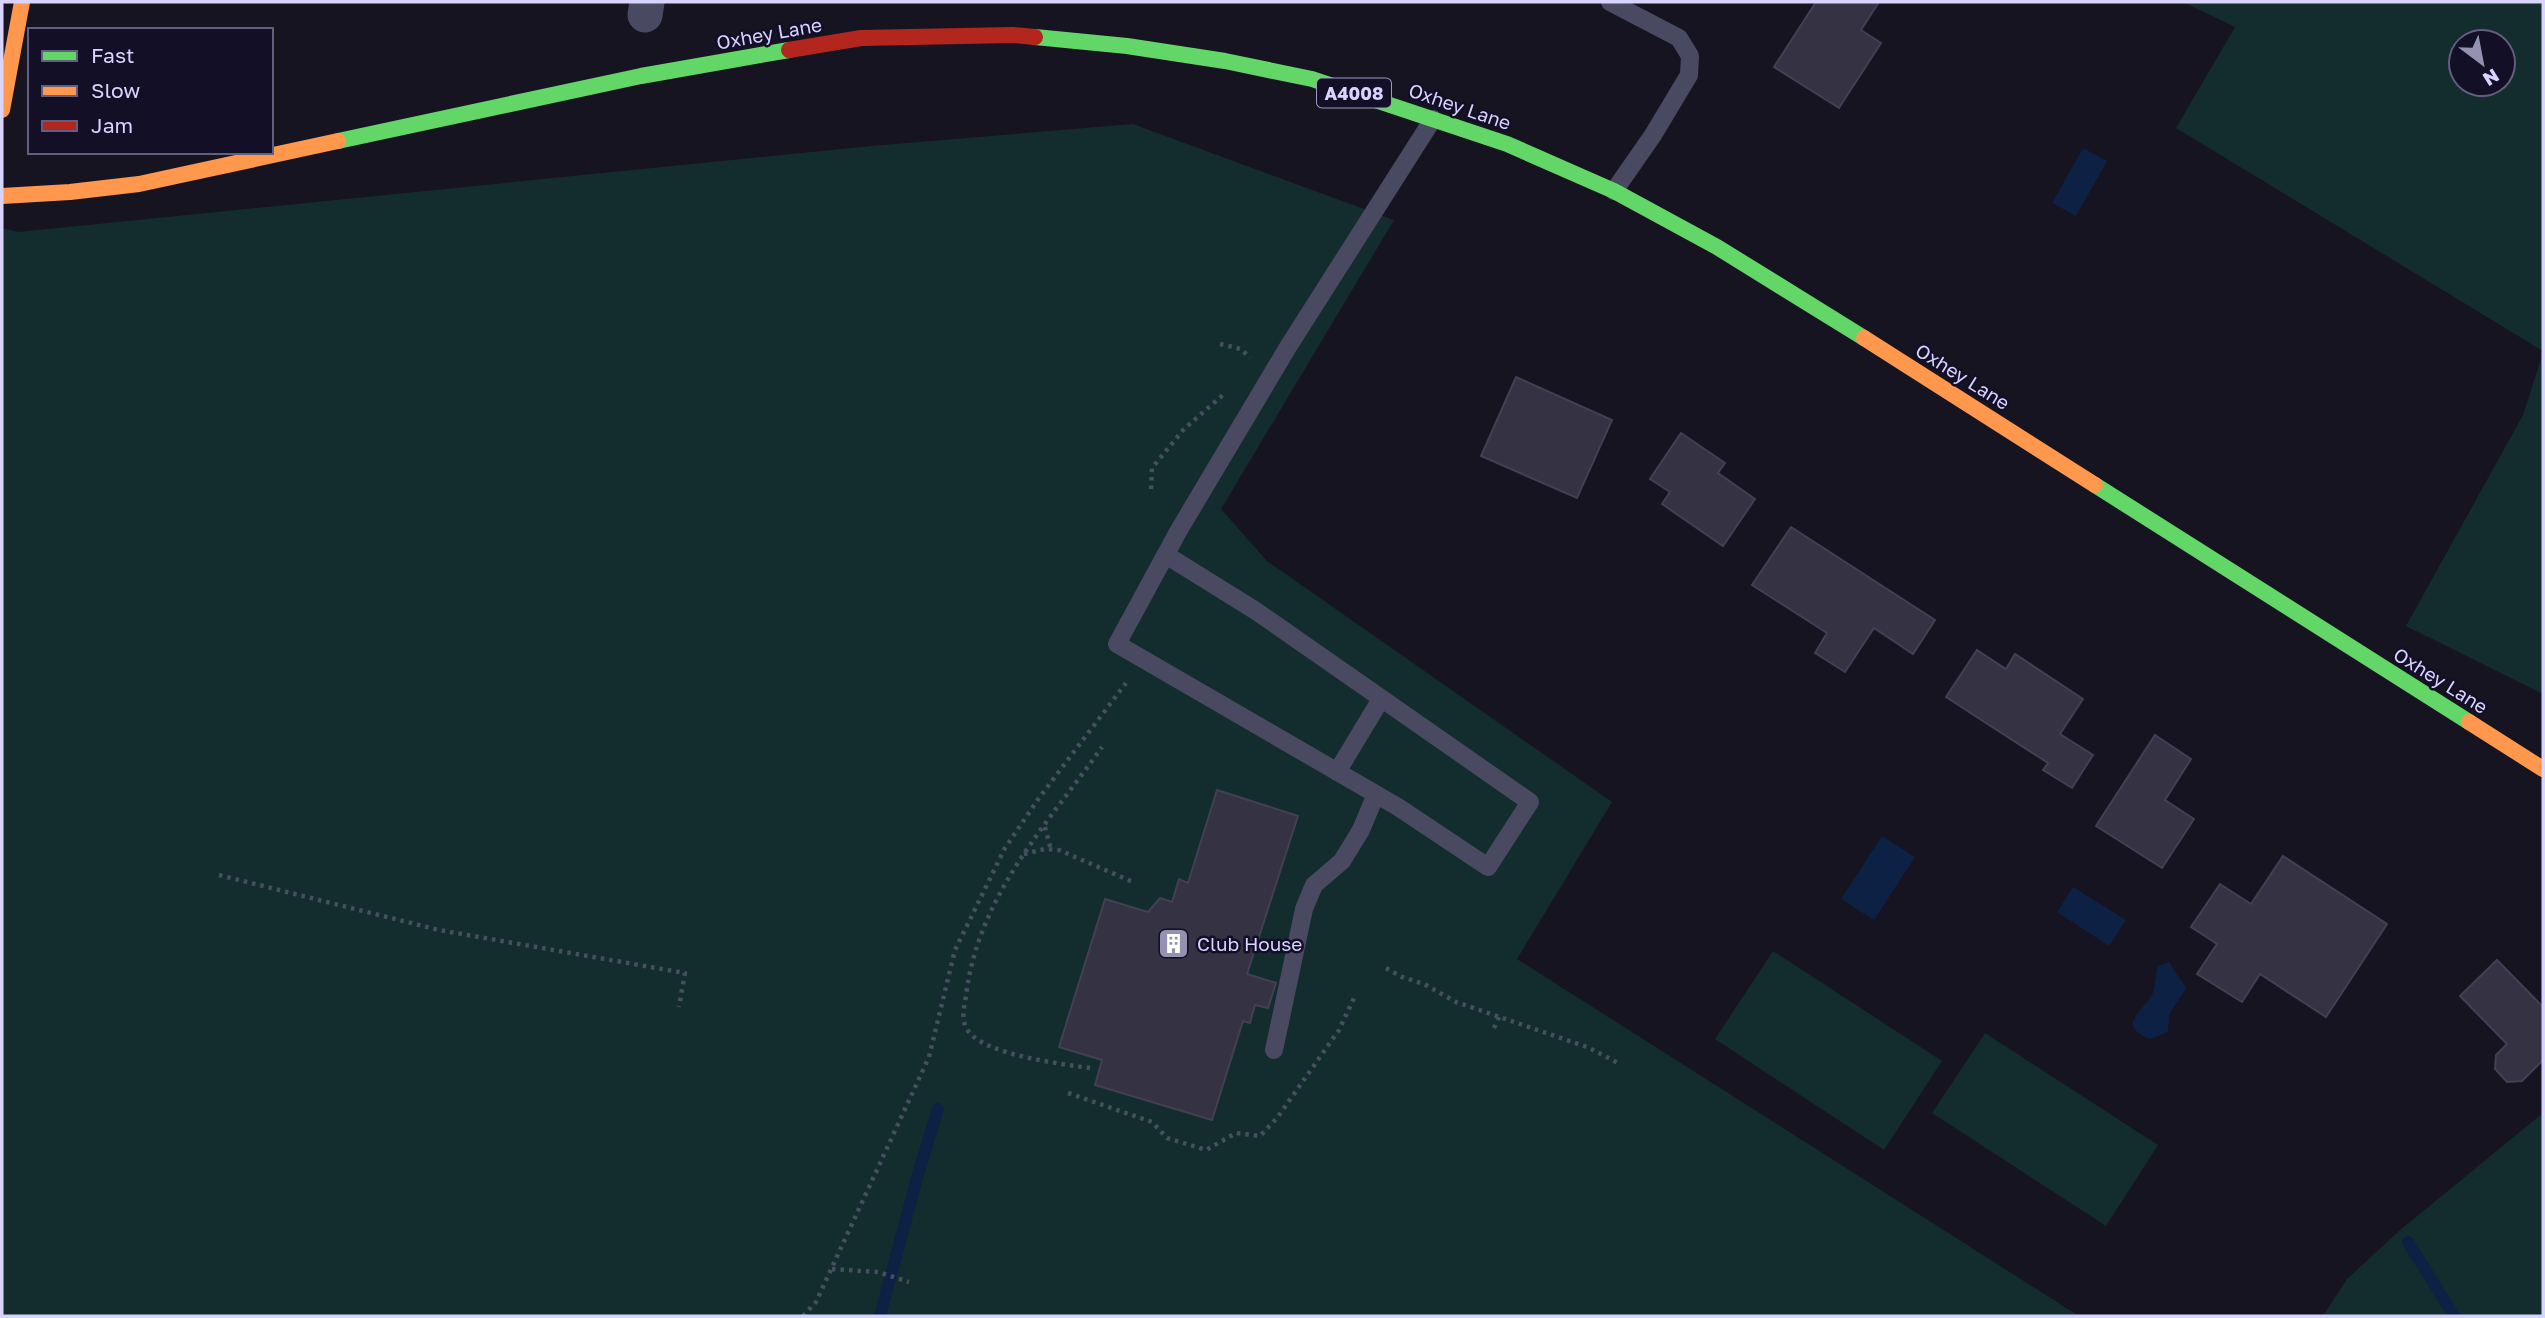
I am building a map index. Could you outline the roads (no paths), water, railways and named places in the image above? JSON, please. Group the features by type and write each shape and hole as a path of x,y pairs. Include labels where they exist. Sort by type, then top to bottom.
{"main road":[{"path":"2,110 22,2"},
{"name":"Oxhey Lane","path":"2,196 139,184 641,76 861,38 1013,35 1127,46 1225,61 1312,79 1507,144 1614,191 1717,247 2543,769"}],"lane":[{"path":"1610,2 1679,38 1690,56 1689,75 1653,135 1614,191"},
{"path":"1166,555 1255,611 1530,802 1488,867 1376,794 1117,644 1166,555 1288,346 1433,119"},
{"path":"1337,772 1381,699"},
{"path":"1274,1049 1304,909 1314,885 1342,861 1361,830 1376,794"}],"water":[{"path":"2083,148 2107,161 2076,216 2052,203"},
{"path":"1882,836 1915,857 1874,920 1841,899"},
{"path":"2073,887 2126,920 2109,946 2057,912"},
{"path":"2169,962 2186,988 2169,1015 2168,1032 2150,1039 2134,1029 2134,1018 2152,995 2158,966"}],"waterway":[{"path":"880,1316 938,1109"},
{"path":"2408,1242 2454,1316"}],"place":[{"name":"Club House","path":"1174,943"}]}
